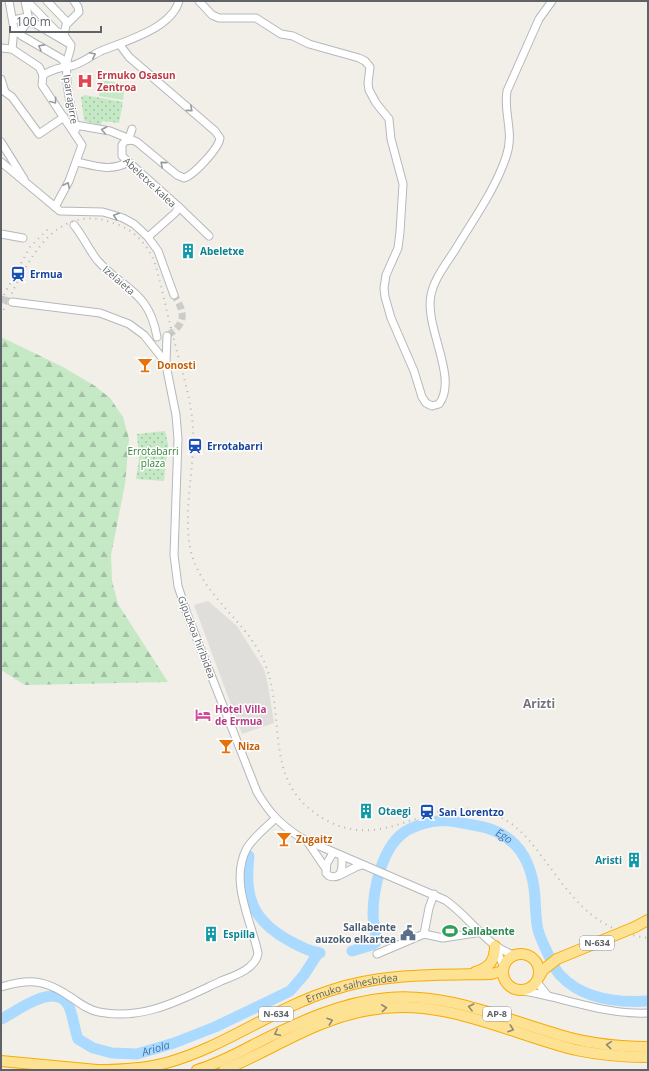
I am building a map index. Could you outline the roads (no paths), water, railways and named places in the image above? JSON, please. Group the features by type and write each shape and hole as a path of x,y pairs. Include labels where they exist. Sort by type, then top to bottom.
{"highway":[{"name":"N-634","path":"547,962 636,927 648,920"},
{"path":"459,974 488,967 494,958 494,945"},
{"path":"514,955 526,955 547,962 538,980 533,986 524,991 476,974 491,974 503,969 514,955"},
{"path":"532,957 539,966 538,980"},
{"path":"503,969 505,982 509,986"},
{"name":"Ermuko saihesbidea","path":"1,1061 97,1070 146,1067 188,1056 225,1040 305,1000 360,982 387,977 476,974"},
{"name":"AP-8","path":"197,1070 313,1021 388,998 425,998 472,1007 577,1040 600,1045 648,1047"},
{"name":"AP-8","path":"345,1010 392,1007 425,1008 470,1016 575,1049 612,1056 648,1057"},
{"name":"AP-8","path":"224,1070 313,1021"}],"street":[{"path":"9,1 16,31 12,49"},
{"path":"52,1 68,22"},
{"path":"71,45 64,37 64,33 68,22 79,11 74,1"},
{"path":"199,1 212,15 219,18 256,18 281,34 293,36 309,44 359,58 366,61 370,67 368,82 370,90 376,103 390,119 391,139 403,184 398,248 386,275 384,288 385,298 391,318 414,371 422,397 426,403 436,406 443,399 445,383 432,323 430,296 440,274 489,194 506,158 511,136 506,99 507,91 539,19 552,1"},
{"path":"16,31 28,18 30,2"},
{"path":"30,2 57,32 64,33"},
{"path":"43,76 60,66 71,66 153,29 168,18 176,8 178,2"},
{"path":"13,20 28,18 71,45"},
{"path":"16,31 62,59 66,65"},
{"path":"66,65 71,45"},
{"name":"Abeletxe kalea","path":"120,45 129,57 215,131 220,138 219,144 215,149 195,171 184,178 177,176 142,145 131,139 125,142 121,149 122,156 179,207 175,213 148,237"},
{"path":"1,48 12,49 39,67 43,76 42,84 64,116 73,124 82,145 77,162 55,207"},
{"name":"Iparragirre","path":"66,65 73,124"},
{"path":"1,79 5,92 12,96 39,134 64,116"},
{"path":"73,124 110,131 131,139 132,129"},
{"path":"1,142 24,179"},
{"path":"1,162 24,179 60,211 113,214 134,224 148,237 161,258 174,295"},
{"path":"77,162 109,168 119,167 128,162"},
{"path":"179,207 209,236"},
{"name":"Izelaieta","path":"74,225 99,262 145,304 152,316 157,337"},
{"path":"1,234 23,238"},
{"name":"Gipuzkoa hiribidea","path":"12,302 100,313 129,324 144,335 163,359 167,370 176,414 178,439 174,555 178,586 187,614 257,792 275,819 307,840 333,853 434,894 456,907 494,945"},
{"path":"144,335 167,337"},
{"path":"144,335 152,340 167,337"},
{"path":"167,337 165,354 167,370"},
{"path":"1,987 21,981 35,981 49,984 86,1008 100,1012 134,1014 162,1008 235,975 252,965 257,958 258,953 240,883 242,862 248,846 275,819"},
{"path":"307,840 326,868 329,876 337,877 362,865"},
{"path":"326,868 327,863 333,853"},
{"path":"340,875 342,856"},
{"path":"424,934 428,908 434,894"},
{"path":"377,954 424,934 443,938 482,932"},
{"path":"494,945 514,955"},
{"path":"494,945 503,969"},
{"path":"538,980 547,995"},
{"path":"524,991 547,995 599,1010 648,1012"}],"waterway":[{"name":"Ego","path":"352,951 372,945 376,942 373,905 377,881 385,857 398,838 406,831 418,825 437,821 461,823 486,828 497,832 516,845 522,854 528,864 534,888 538,930 547,952 559,974 570,984 590,995 613,1000 648,1001"},
{"name":"Ego","path":"249,856 248,883 250,895 253,906 259,915 266,924 288,940 307,950 320,953"},
{"name":"Ariola","path":"1,1019 35,1000 54,996 62,998 68,1005 71,1012 78,1039 93,1048 112,1053 137,1054 174,1043 215,1027 290,991 304,975 318,953"}],"tunnel":[{"path":"168,335 178,326 182,317 182,312 174,295"},
{"path":"1,299 12,302"}],"railway":[{"path":"1,315 30,260 43,243 57,230 74,221 93,219 116,224 136,235 146,246 156,267 191,408 193,445 188,507 191,552 197,568 206,583 249,637 259,651 266,666 272,688 280,753 285,773 294,791 308,808 330,822 352,829 373,830 393,826 453,809 474,809 496,815 509,822 526,837 573,897 597,919 628,934 648,938"},
{"path":"1,300 30,247 48,229"}],"place":[{"name":"Ermuko Osasun Zentroa","path":"85,81"},
{"name":"Abeletxe","path":"188,251"},
{"name":"Ermua","path":"18,274"},
{"name":"Donosti","path":"145,365"},
{"name":"Errotabarri","path":"195,446"},
{"name":"Hotel Villa de Ermua","path":"203,715"},
{"name":"Niza","path":"226,746"},
{"name":"Otaegi","path":"366,811"},
{"name":"San Lorentzo","path":"427,812"},
{"name":"Zugaitz","path":"284,839"},
{"name":"Aristi","path":"634,860"},
{"name":"Sallabente","path":"450,931"},
{"name":"Sallabente auzoko elkartea","path":"408,933"},
{"name":"Espilla","path":"211,934"}],"district":[{"name":"Arizti","path":"539,704"}],"park label":[{"name":"Errotabarri plaza","path":"153,456"}]}
